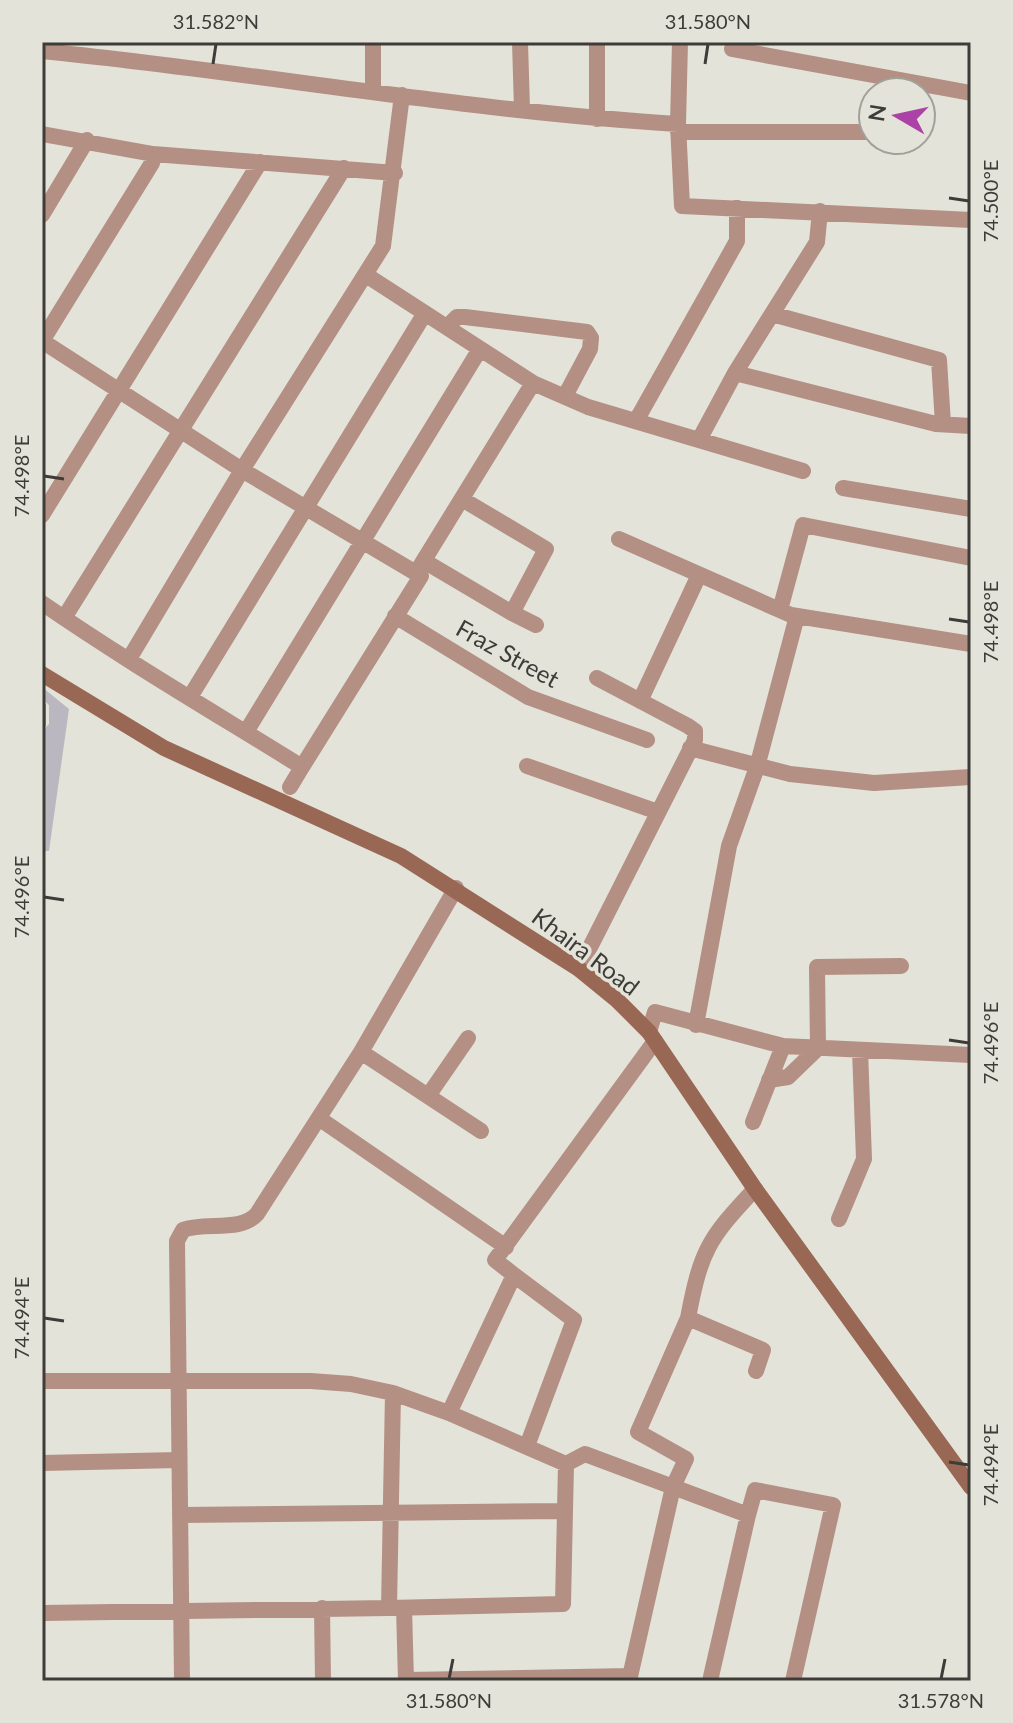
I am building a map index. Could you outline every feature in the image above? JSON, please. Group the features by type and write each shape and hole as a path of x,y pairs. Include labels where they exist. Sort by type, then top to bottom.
{"street":[{"path":"373,42 373,90"},
{"path":"520,42 522,109"},
{"path":"597,42 597,119"},
{"path":"680,42 678,128 682,206 971,220"},
{"path":"732,49 971,93"},
{"path":"42,51 678,128 857,132"},
{"path":"129,659 242,470 383,246 395,173 402,95"},
{"path":"42,134 153,154 395,173"},
{"path":"42,215 87,140"},
{"path":"153,154 152,163 42,341 242,470 364,543 420,567 536,625"},
{"path":"42,515 260,162"},
{"path":"64,618 344,168"},
{"path":"636,421 737,241 737,208"},
{"path":"699,440 735,373 817,242 820,211"},
{"path":"366,275 533,383 636,421 803,471"},
{"path":"190,697 425,313"},
{"path":"772,314 939,360 943,424"},
{"path":"447,327 457,317 465,317 587,332 591,338 590,349 565,396"},
{"path":"246,732 480,349"},
{"path":"735,373 943,424 971,426"},
{"path":"290,787 421,576 420,567 533,383"},
{"path":"843,488 971,509"},
{"path":"462,499 546,549 512,613"},
{"path":"780,610 803,525 971,558"},
{"path":"619,539 797,616 971,644"},
{"path":"640,701 699,575"},
{"path":"42,603 302,767"},
{"name":"Fraz Street","path":"395,616 528,697 647,740"},
{"path":"696,1025 729,846 757,767 797,616"},
{"name":"Khaira Road","path":"42,674 164,748 401,856 456,888 579,969 652,1037 755,1189 971,1487"},
{"path":"579,969 690,748 695,731 597,678"},
{"path":"690,748 790,774 874,783 971,777"},
{"path":"527,766 658,812"},
{"path":"182,1681 177,1241 183,1230 193,1226 251,1221 320,1119 456,888"},
{"path":"769,1080 788,1077 818,1048 817,967 901,966"},
{"path":"527,1446 574,1320 495,1260 652,1037 655,1012 783,1046 971,1055"},
{"path":"428,1096 468,1038"},
{"path":"753,1122 783,1046"},
{"path":"839,1219 864,1159 860,1050"},
{"path":"361,1052 481,1131"},
{"path":"320,1119 506,1247"},
{"path":"393,1393 390,1511 396,1608 406,1681 630,1679 673,1487 686,1459 638,1432 688,1318 697,1269 714,1233 755,1189"},
{"path":"449,1413 514,1275"},
{"path":"688,1318 763,1350 756,1371"},
{"path":"42,1381 311,1381 351,1384 393,1393 449,1413 566,1464"},
{"path":"566,1464 585,1454 748,1515"},
{"path":"42,1463 179,1460"},
{"path":"42,1613 563,1604 566,1464"},
{"path":"710,1681 755,1490 833,1505 793,1681"},
{"path":"180,1515 565,1511"},
{"path":"322,1608 323,1681"}],"lane":[{"path":"42,706 42,724"}],"building":[{"path":"42,687 69,709 49,851 42,851 42,731 49,724 49,705 42,699"}]}
